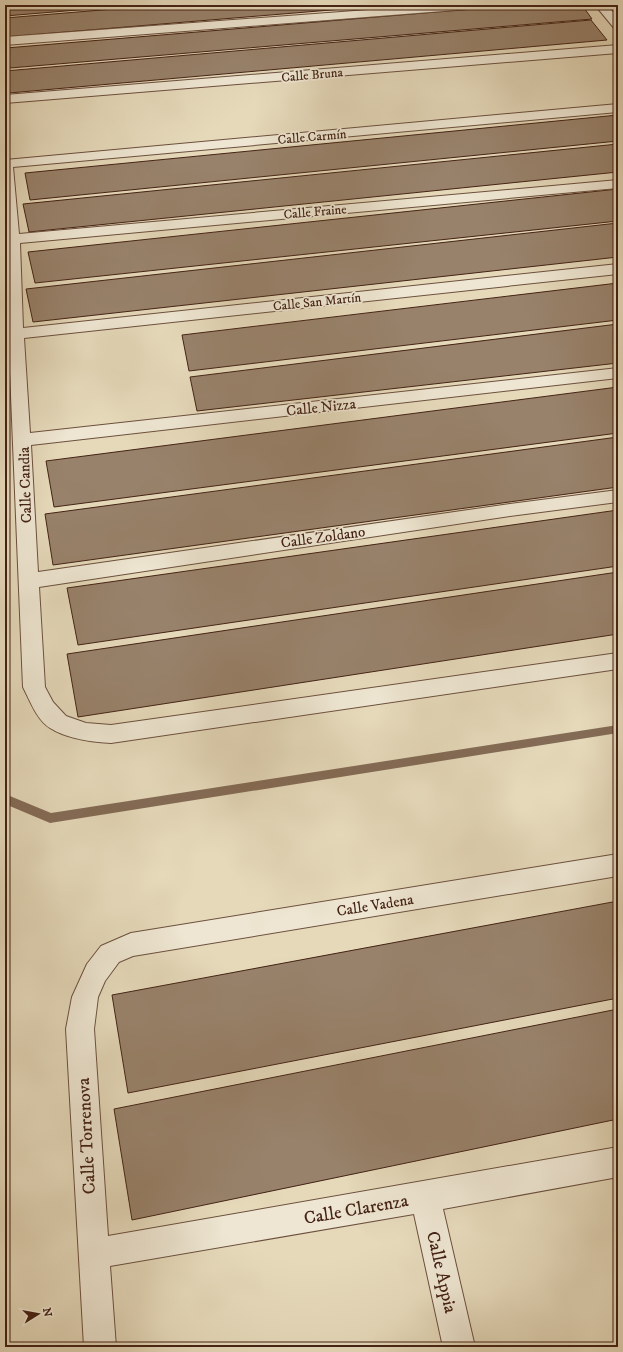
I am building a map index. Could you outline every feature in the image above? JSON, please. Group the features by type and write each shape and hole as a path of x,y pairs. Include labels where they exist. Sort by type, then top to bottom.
{"street":[{"path":"5,41 482,5"},
{"path":"601,5 618,25"},
{"name":"Calle Bruna","path":"5,99 618,49"},
{"name":"Calle Carmín","path":"6,164 618,108"},
{"name":"Calle Candia","path":"6,164 12,239 12,381 23,440 28,581 34,687 45,708 58,722 85,732 111,734 618,661"},
{"name":"Calle Fraine","path":"12,239 618,184"},
{"name":"Calle San Martín","path":"12,343 618,269"},
{"name":"Calle Nizza","path":"23,440 618,373"},
{"name":"Calle Zoldano","path":"28,581 510,510 618,496"},
{"name":"Calle Vadena","path":"131,945 618,865"},
{"name":"Calle Torrenova","path":"100,1347 80,1029 85,997 96,973 110,954 131,945"},
{"name":"Calle Clarenza","path":"93,1254 618,1162"},
{"name":"Calle Appia","path":"425,1197 459,1347"}],"building":[{"path":"5,5 138,5 5,16"},
{"path":"162,5 391,5 5,37 5,18"},
{"path":"520,5 582,5 592,19 10,68 6,48"},
{"path":"591,20 607,40 9,93 5,76 5,71"},
{"path":"618,115 618,141 30,200 25,173"},
{"path":"618,144 618,172 29,232 23,204"},
{"path":"618,189 618,221 35,283 28,252"},
{"path":"618,223 618,257 33,322 26,289"},
{"path":"618,283 618,320 189,371 182,335"},
{"path":"618,324 618,363 197,411 190,377"},
{"path":"618,387 618,433 54,507 46,461"},
{"path":"618,437 618,487 53,565 45,514"},
{"path":"618,510 618,566 78,645 67,588"},
{"path":"618,572 618,634 78,717 67,654"},
{"path":"618,901 618,998 128,1093 112,995"},
{"path":"618,1009 618,1119 132,1220 114,1109"}],"waterway":[{"path":"5,799 50,818 618,729"}]}
